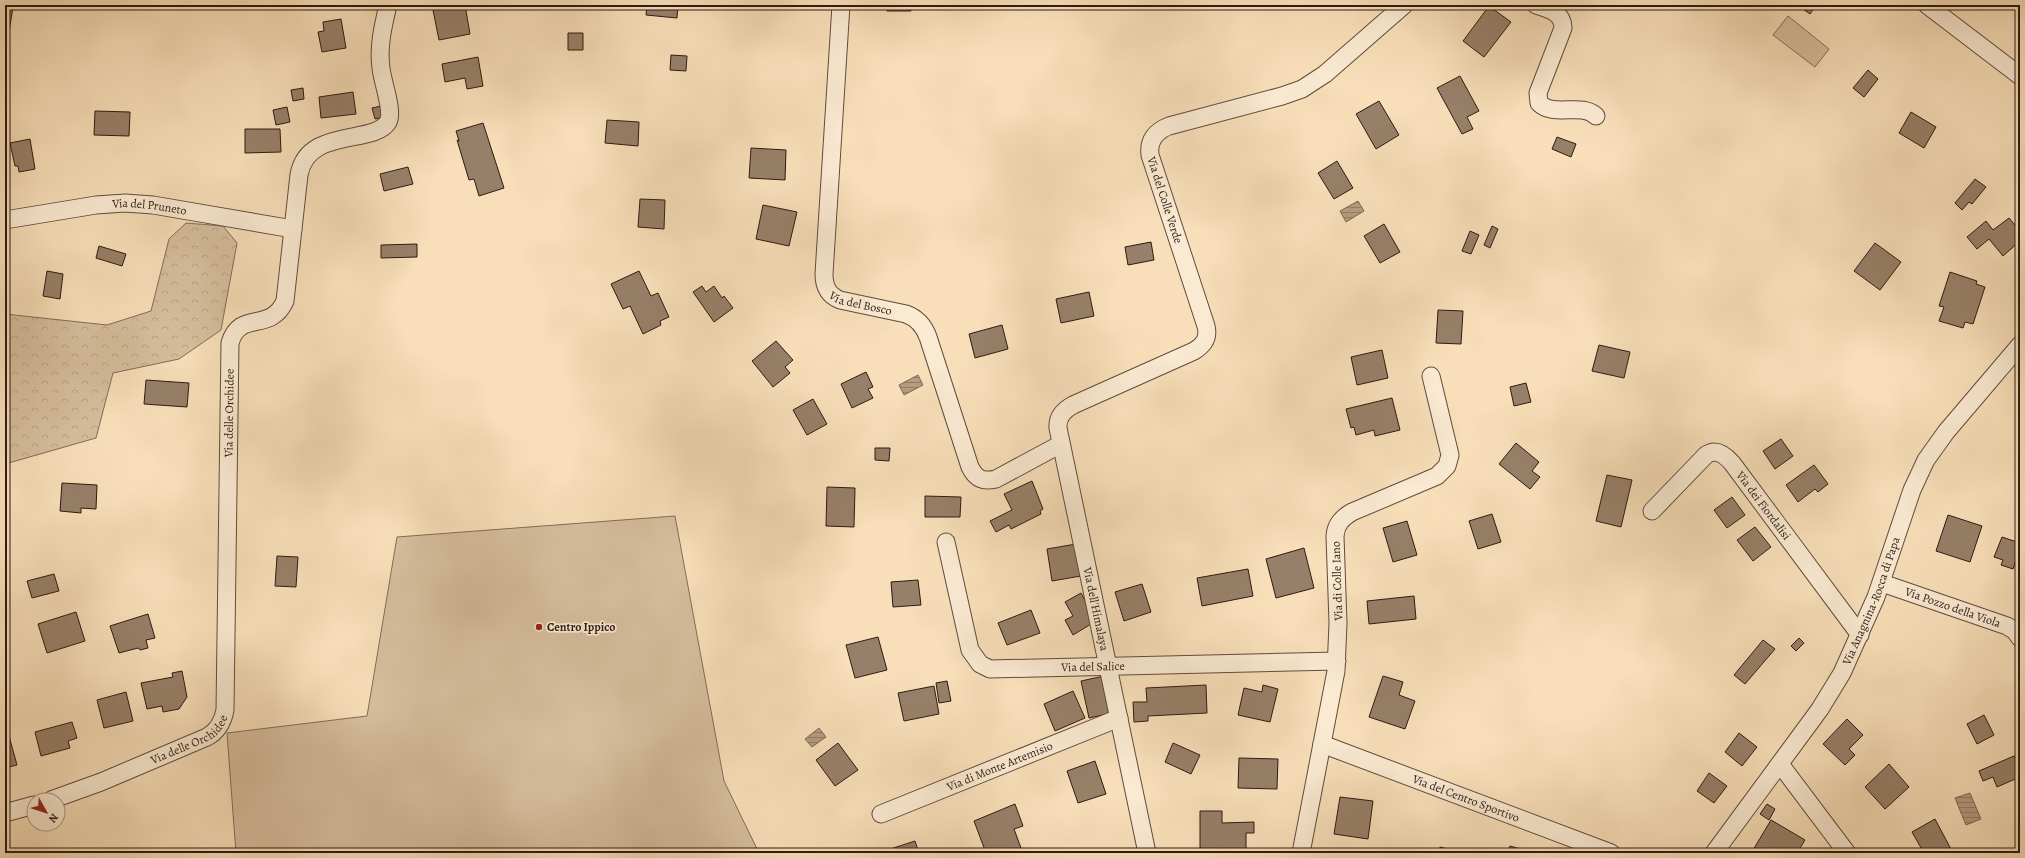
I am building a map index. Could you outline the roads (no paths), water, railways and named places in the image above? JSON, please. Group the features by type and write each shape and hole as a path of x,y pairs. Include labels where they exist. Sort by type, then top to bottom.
{"street":[{"name":"Via delle Orchidee","path":"66,795 106,780 208,737 216,730 222,720 225,710 230,343 237,329 247,323 271,318 283,305 287,292 300,170 306,158 315,150 326,144 380,129 388,122 390,112 381,72 380,52 388,5"},
{"name":"Via del Bosco","path":"841,5 824,274 826,287 832,295 840,300 906,314 914,318 922,325 928,337 970,467 979,478 986,480 996,478 1062,444"},
{"name":"Via del Colle Verde","path":"1063,413 1078,402 1194,351 1207,339 1206,326 1150,155 1149,144 1154,135 1169,126 1289,94 1302,89 1325,74 1404,5"},
{"path":"1536,5 1557,13 1562,19 1563,28 1538,93 1539,103 1547,108 1588,111 1596,116"},
{"path":"1927,5 2020,76"},
{"name":"Via del Pruneto","path":"5,220 96,205 125,203 153,205 293,229"},
{"name":"Via Anagnina-Rocca di Papa","path":"1714,853 1831,692 1860,635 1882,583 1908,500 1923,466 1942,437 2020,345"},
{"name":"Via di Colle Iano","path":"1301,853 1334,686 1337,661 1338,624 1335,536 1338,524 1344,517 1356,510 1437,476 1445,469 1449,462 1449,452 1431,376"},
{"name":"Via dell'Himalaya","path":"1063,413 1058,424 1147,853"},
{"name":"Via dei Fiordalisi","path":"1652,511 1706,455 1713,452 1722,454 1732,464 1860,635"},
{"name":"Via del Salice","path":"946,542 969,646 973,655 980,664 990,669 1001,670 1337,661"},
{"name":"Via Pozzo della Viola","path":"1882,583 2006,626 2015,631 2020,638"},
{"name":"Via di Monte Artemisio","path":"881,814 1119,718"},
{"name":"Via del Centro Sportivo","path":"1322,744 1611,853"},
{"path":"1780,764 1847,853"},
{"path":"5,813 26,807"}],"place":[{"name":"Centro Ippico","path":"539,627"}]}
